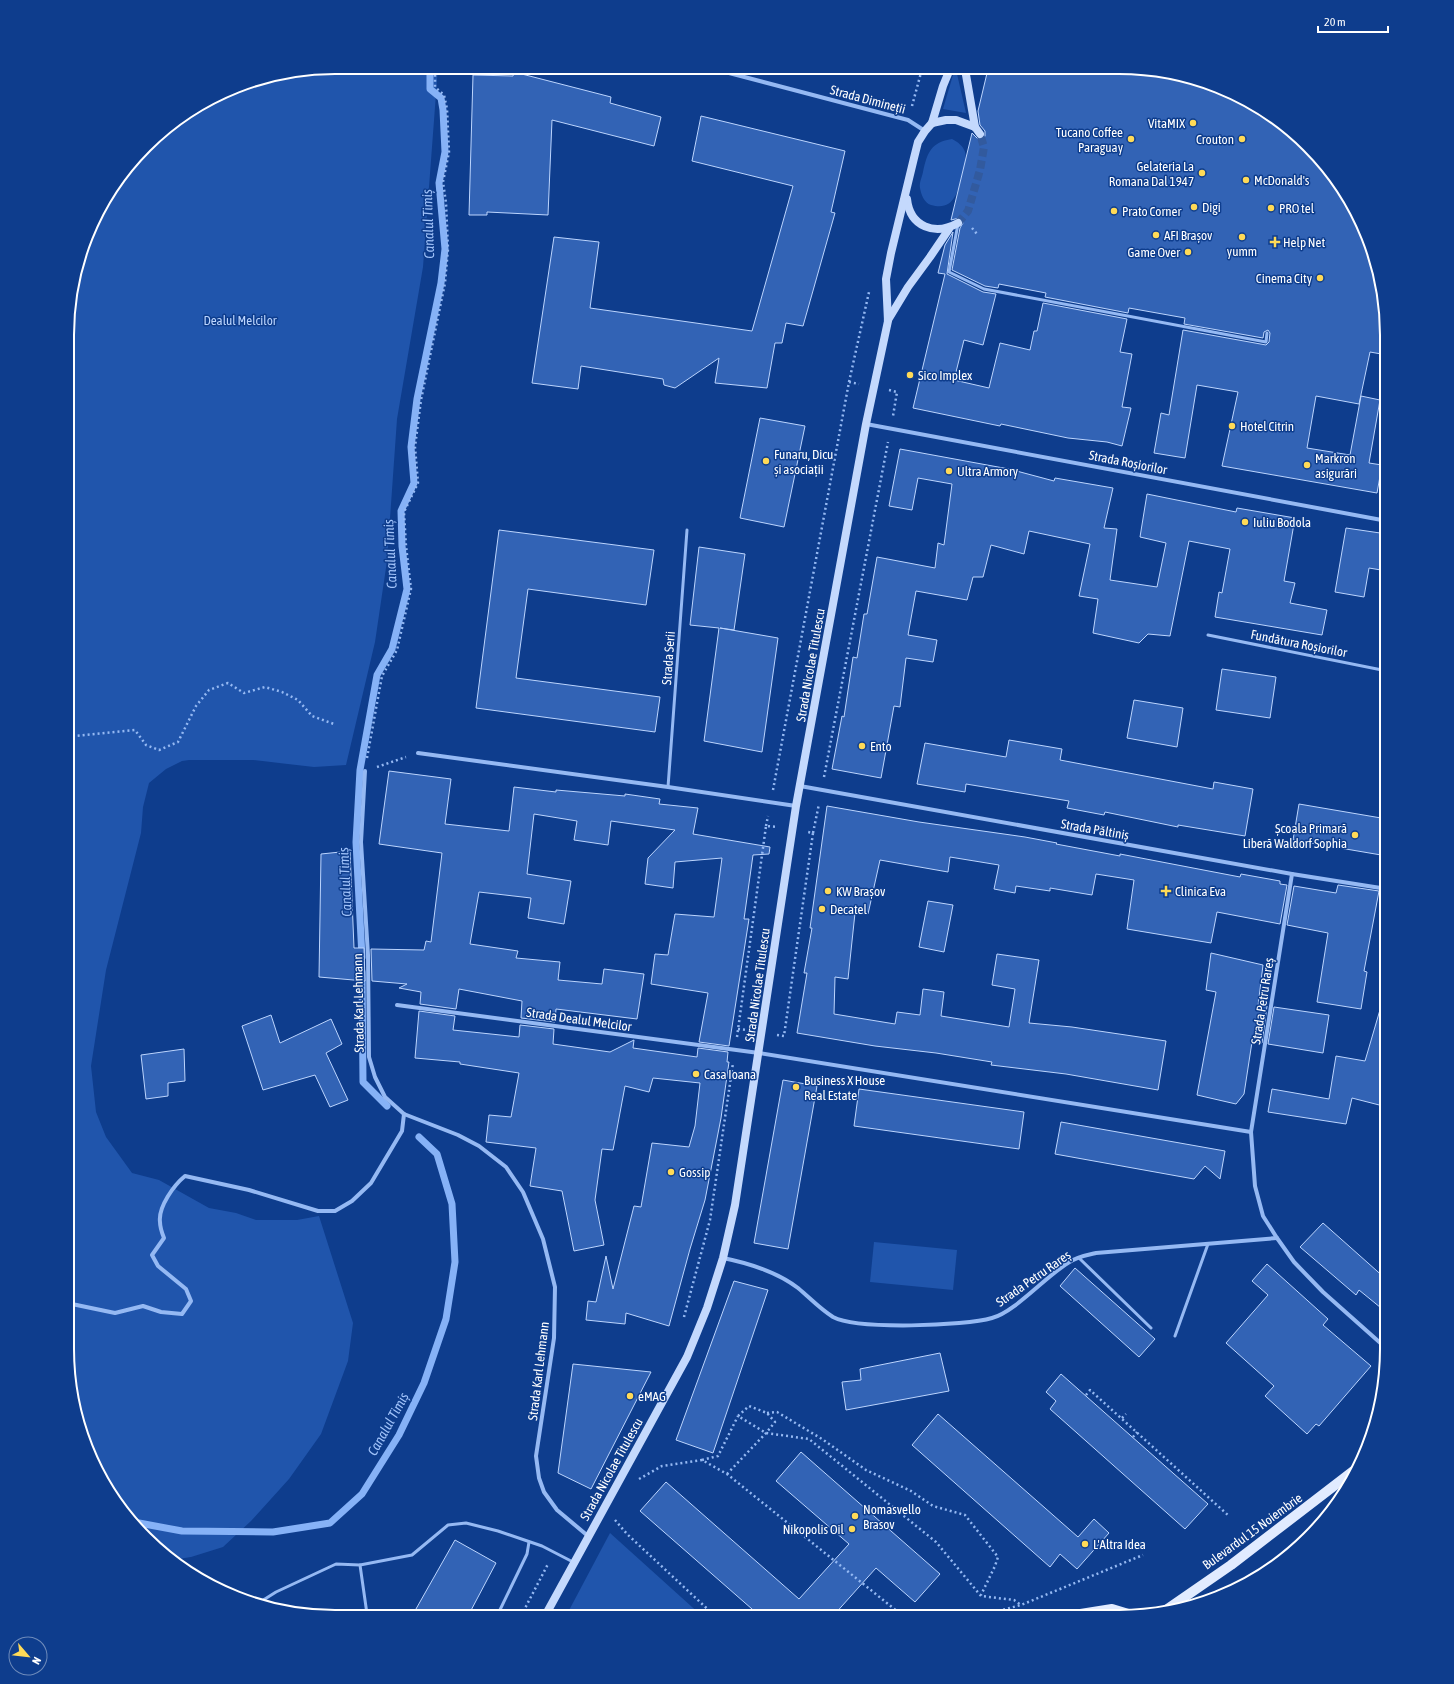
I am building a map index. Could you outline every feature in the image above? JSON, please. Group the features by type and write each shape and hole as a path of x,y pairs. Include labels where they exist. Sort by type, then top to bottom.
{"main road":[{"name":"Bulevardul 15 Noiembrie","path":"1175,1604 1242,1557 1346,1476"}],"street":[{"name":"Strada Dimineții","path":"738,74 908,120 925,131"},
{"name":"Strada Nicolae Titulescu","path":"548,1610 687,1356 707,1308 722,1258 735,1205 796,806 866,424 888,321 886,279 891,252 918,142 932,123 948,74"},
{"path":"932,123 946,120 956,120 977,131 966,74"},
{"name":"Strada Nicolae Titulescu","path":"906,192 908,208 912,216 924,226 941,230 949,229"},
{"name":"Strada Nicolae Titulescu","path":"888,321 908,287 949,229 958,223"},
{"name":"Strada Roșiorilor","path":"866,424 1380,520"},
{"path":"418,753 796,806"},
{"name":"Strada Karl Lehmann","path":"365,771 361,842 368,955 369,1057 375,1077 385,1097 404,1114 458,1134 479,1146 506,1167 523,1192 543,1239 555,1287 554,1338 536,1456 538,1478 544,1492 557,1510 588,1536"},
{"name":"Strada Păltiniș","path":"800,786 1292,874 1380,888"},
{"name":"Strada Petru Rareș","path":"1292,874 1251,1132 1255,1186 1263,1216 1276,1238 1294,1262 1323,1292 1380,1343"},
{"name":"Strada Dealul Melcilor","path":"397,1005 759,1053"},
{"path":"759,1053 1251,1132"},
{"path":"74,1304 115,1313 143,1306 161,1312 182,1314 191,1301 186,1288 158,1266 152,1255 164,1238 159,1221 165,1200 179,1181 185,1176 202,1179 249,1190 318,1211 335,1211 352,1201 370,1183 402,1131 404,1114"},
{"name":"Strada Petru Rareș","path":"722,1258 744,1263 780,1278 797,1288 820,1308 835,1318 864,1325 902,1325 977,1322 994,1318 1010,1308 1068,1262 1096,1253 1276,1238"}],"lane":[{"path":"958,223 949,272 984,290 1266,342 1267,333"},
{"name":"Strada Serii","path":"668,787 687,530"},
{"name":"Fundătura Roșiorilor","path":"1208,635 1380,670"},
{"path":"1175,1336 1208,1244"},
{"path":"1079,1258 1151,1328"},
{"path":"263,1600 276,1592 336,1564 360,1565 412,1555 448,1525 466,1523 498,1530 555,1552 573,1562"},
{"path":"500,1610 528,1554 529,1542"},
{"path":"360,1565 366,1610"}],"path":[{"path":"418,753 365,771 382,676 397,650 412,588 406,546 404,512 418,483 415,447 421,400 445,283 448,249 446,203 443,182 449,152 447,109 444,95 435,87 435,74"},
{"path":"74,736 135,730 146,745 159,750 178,742 196,706 209,690 228,683 244,693 265,687 282,692 298,700 312,716 334,724"},
{"path":"684,1319 710,1220 736,1050 738,1029 766,826 813,833 784,1036 738,1029"},
{"path":"1086,1395 1090,1390 1229,1516"},
{"path":"636,1480 662,1466 718,1456 738,1416 749,1406 767,1413 775,1422 766,1434 726,1474"},
{"path":"767,1413 776,1412 822,1439 866,1470 911,1491 933,1506 965,1515 998,1557 996,1566 981,1596"},
{"path":"1122,1418 1126,1414"},
{"path":"738,1416 766,1434 809,1439 936,1542 981,1596 1014,1600 1021,1605"},
{"path":"1133,1437 1138,1432"},
{"path":"702,1460 726,1474 896,1610"},
{"path":"602,1509 610,1514 627,1534 709,1610"},
{"path":"524,1610 555,1552"},
{"path":"1002,1610 1021,1605 1143,1555"}],"green space":[{"name":"Dealul Melcilor","path":"335,74 437,74 423,267 397,419 387,561 375,642 346,765 314,767 253,760 189,760 182,761 166,769 149,783 143,807 141,833 106,970 91,1066 96,1112 106,1137 132,1173 159,1180 209,1208 236,1213 256,1220 297,1220 319,1216 353,1323 348,1361 321,1434 289,1479 251,1521 223,1547 191,1557 180,1559 163,1545 139,1521 118,1494 94,1449 83,1416 76,1383 74,1349 74,335 76,301 83,268 94,235 118,190 139,163 163,139 190,118 235,94 284,79 301,76"},
{"path":"957,74 966,113 943,109 953,75"},
{"path":"952,139 960,144 965,152 966,158 960,183 953,200 944,206 931,205 923,198 920,186 926,159 928,154 935,146 945,140"},
{"path":"874,1242 957,1250 953,1290 870,1282"},
{"path":"610,1533 695,1610 569,1610"}],"building":[{"path":"514,74 522,74 611,97 610,103 661,117 654,146 552,120 548,215 487,212 487,215 469,215 473,75 513,76"},
{"name":"AFI Brașov","path":"987,74 1119,74 1153,76 1186,83 1219,94 1264,118 1291,139 1326,176 1345,205 1360,235 1375,284 1378,301 1380,335 1380,354 1370,352 1359,404 1316,396 1307,448 1350,455 1361,396 1380,400 1369,463 1380,465 1380,476 1377,493 1222,466 1238,392 1197,385 1185,458 1154,453 1161,413 1169,415 1183,330 1266,345 1269,342 1270,333 1268,330 1264,332 1263,338 1184,324 1185,318 1129,308 1128,313 1045,297 1046,293 999,284 998,288 985,286 952,270 960,228 963,223 962,219 959,218 951,220 972,133 978,139 983,139 985,136 985,131 980,125 978,111"},
{"path":"701,116 845,151 831,212 835,213 803,326 786,323 782,343 775,343 767,388 715,383 719,358 675,388 664,385 663,379 581,366 578,389 532,383 554,237 599,242 590,308 752,331 793,186 692,161"},
{"path":"953,232 947,274 983,292 996,294 983,345 964,340 954,380 989,388 1000,343 1030,350 1034,331 1037,331 1043,303 1127,319 1120,352 1132,354 1122,407 1131,408 1122,446 1107,442 1068,438 1001,424 1000,426 913,408 945,274 938,273 945,245"},
{"path":"760,418 805,426 784,527 740,518"},
{"path":"900,449 1009,469 1054,481 1055,478 1113,488 1104,528 1117,529 1110,580 1157,587 1166,543 1140,537 1147,494 1236,512 1237,508 1295,518 1284,581 1295,583 1290,603 1327,610 1322,635 1215,617 1219,592 1222,593 1230,549 1189,541 1170,636 1148,634 1139,643 1093,633 1098,599 1079,596 1090,544 1029,531 1024,554 991,545 983,577 973,577 967,600 916,591 908,635 937,640 933,662 906,658 900,707 894,706 881,778 832,769 842,716 844,717 853,657 857,658 864,614 867,614 877,557 935,568 938,543 944,545 952,484 918,478 912,510 889,506"},
{"path":"1346,528 1380,533 1380,570 1369,568 1364,597 1335,592"},
{"path":"499,530 654,550 646,605 528,589 516,678 660,697 655,732 476,708"},
{"path":"699,547 745,554 734,630 720,628 778,638 762,752 704,741 719,628 690,625"},
{"path":"1222,669 1276,677 1270,718 1216,710"},
{"path":"1134,700 1183,708 1177,747 1127,738"},
{"path":"1009,740 1062,749 1060,760 1213,789 1214,782 1253,789 1245,836 1178,825 1178,827 1105,812 1104,815 1067,808 1069,801 966,784 965,792 917,784 925,743 1006,757"},
{"path":"389,771 451,779 445,824 509,831 514,787 556,792 556,790 625,796 625,794 660,799 659,804 698,808 693,834 770,847 769,854 753,855 744,919 749,919 729,1046 699,1042 708,993 651,984 655,954 668,955 675,914 714,917 722,858 675,862 673,888 645,884 648,858 675,830 611,821 608,845 574,840 577,821 534,814 527,874 571,881 564,924 528,918 531,898 479,892 470,944 518,951 516,958 560,962 558,980 602,984 604,969 644,974 637,1019 556,1009 555,1022 521,1018 522,1001 459,989 456,1009 420,1004 421,992 399,988 407,984 372,981 371,949 424,950 426,941 431,942 442,853 379,844"},
{"path":"1299,804 1380,818 1380,855 1293,840"},
{"path":"827,806 919,822 1025,837 1120,856 1120,854 1240,877 1241,874 1280,881 1280,884 1287,885 1280,924 1217,912 1211,943 1127,929 1134,880 1096,874 1092,895 1050,888 1050,891 1016,886 1015,893 994,889 999,865 950,857 948,872 880,860 868,914 855,913 848,979 835,977 834,1014 895,1024 897,1012 920,1015 923,989 944,992 941,1016 1009,1027 1015,989 992,985 997,954 1039,960 1029,1023 1072,1027 1166,1041 1158,1090 1066,1074 991,1065 992,1062 936,1053 875,1046 797,1033 807,973 804,973 812,928 810,928"},
{"path":"350,851 354,948 364,948 365,981 319,977 321,854"},
{"path":"1338,885 1379,891 1364,971 1367,972 1361,1009 1317,1002 1328,933 1287,925 1294,886 1336,893"},
{"path":"928,901 953,905 944,952 919,947"},
{"path":"1211,953 1263,965 1258,1006 1267,1006 1262,1043 1252,1042 1244,1094 1236,1104 1197,1095 1216,992 1206,990"},
{"path":"1274,1007 1329,1015 1323,1053 1268,1044"},
{"path":"1380,1010 1380,1105 1352,1098 1346,1124 1268,1112 1272,1089 1329,1099 1336,1056 1365,1061"},
{"path":"419,1011 455,1016 453,1030 519,1037 520,1025 554,1029 553,1044 610,1052 634,1040 633,1048 697,1057 698,1048 728,1052 727,1062 729,1062 721,1118 705,1200 669,1326 626,1313 625,1324 586,1320 588,1301 596,1302 606,1256 613,1289 634,1206 641,1207 652,1143 689,1147 695,1126 700,1083 653,1078 649,1092 625,1086 613,1150 602,1149 595,1200 604,1245 574,1251 562,1191 530,1186 536,1148 486,1142 489,1115 511,1117 519,1073 460,1064 460,1062 415,1058"},
{"path":"271,1015 280,1043 331,1019 342,1044 326,1053 348,1100 330,1107 315,1075 263,1090 242,1026"},
{"path":"184,1049 185,1081 168,1083 168,1096 146,1099 141,1055"},
{"path":"783,1080 817,1086 788,1249 754,1243"},
{"path":"859,1089 1024,1112 1019,1149 854,1126"},
{"path":"1061,1122 1225,1151 1220,1179 1205,1166 1194,1179 1055,1154"},
{"path":"1323,1223 1380,1274 1380,1307 1359,1290 1356,1295 1300,1247"},
{"path":"1267,1264 1328,1319 1323,1325 1371,1366 1319,1426 1316,1424 1307,1434 1265,1396 1274,1386 1226,1343 1268,1295 1252,1281"},
{"path":"1075,1268 1155,1339 1139,1357 1060,1286"},
{"path":"734,1281 768,1290 713,1453 676,1440"},
{"path":"940,1353 949,1391 846,1410 842,1382 861,1380 860,1369"},
{"path":"573,1364 651,1372 591,1489 558,1473"},
{"path":"1061,1374 1208,1504 1185,1529 1050,1409 1056,1401 1046,1392"},
{"path":"938,1414 1078,1537 1094,1519 1109,1533 1077,1569 1060,1554 1050,1567 912,1445"},
{"path":"801,1452 940,1574 915,1602 876,1568 838,1610 753,1610 640,1511 666,1482 799,1599 849,1544 776,1481"},
{"path":"455,1540 496,1563 471,1610 415,1610"}],"waterway":[{"name":"Canalul Timiș","path":"362,957 356,842 360,770 377,675 392,649 407,589 402,546 401,511 414,483 411,447 417,399 441,283 445,249 439,183 445,152 443,110 441,98 430,89 430,74"},
{"name":"Canalul Timiș","path":"362,972 363,1082 387,1106"},
{"name":"Canalul Timiș","path":"141,1523 182,1531 273,1532 330,1523 362,1494 399,1435 424,1383 446,1319 455,1262 452,1204 437,1154 419,1137"}],"tunnel":[{"path":"958,223 968,211 980,170 984,147 980,134"}],"place":[{"name":"VitaMIX","path":"1193,123"},
{"name":"Tucano Coffee Paraguay","path":"1131,139"},
{"name":"Crouton","path":"1242,139"},
{"name":"Gelateria La Romana Dal 1947","path":"1202,173"},
{"name":"McDonald's","path":"1246,180"},
{"name":"Digi","path":"1194,207"},
{"name":"PRO tel","path":"1271,208"},
{"name":"Prato Corner","path":"1114,211"},
{"name":"AFI Brașov","path":"1156,235"},
{"name":"yumm","path":"1242,237"},
{"name":"Help Net","path":"1275,242"},
{"name":"Game Over","path":"1188,252"},
{"name":"Cinema City","path":"1320,278"},
{"name":"Sico Implex","path":"910,375"},
{"name":"Hotel Citrin","path":"1232,426"},
{"name":"Funaru, Dicu și asociații","path":"766,461"},
{"name":"Markron asigurări","path":"1307,465"},
{"name":"Ultra Armory","path":"949,471"},
{"name":"Iuliu Bodola","path":"1245,522"},
{"name":"Ento","path":"862,746"},
{"name":"Școala Primară Liberă Waldorf Sophia","path":"1355,835"},
{"name":"KW Brașov","path":"828,891"},
{"name":"Clinica Eva","path":"1166,891"},
{"name":"Decatel","path":"822,909"},
{"name":"Casa Ioana","path":"696,1074"},
{"name":"Business X House Real Estate","path":"796,1087"},
{"name":"Gossip","path":"671,1172"},
{"name":"eMAG","path":"630,1396"},
{"name":"Nomasvello Brasov","path":"855,1516"},
{"name":"Nikopolis Oil","path":"852,1529"},
{"name":"L'Altra Idea","path":"1085,1544"}]}
